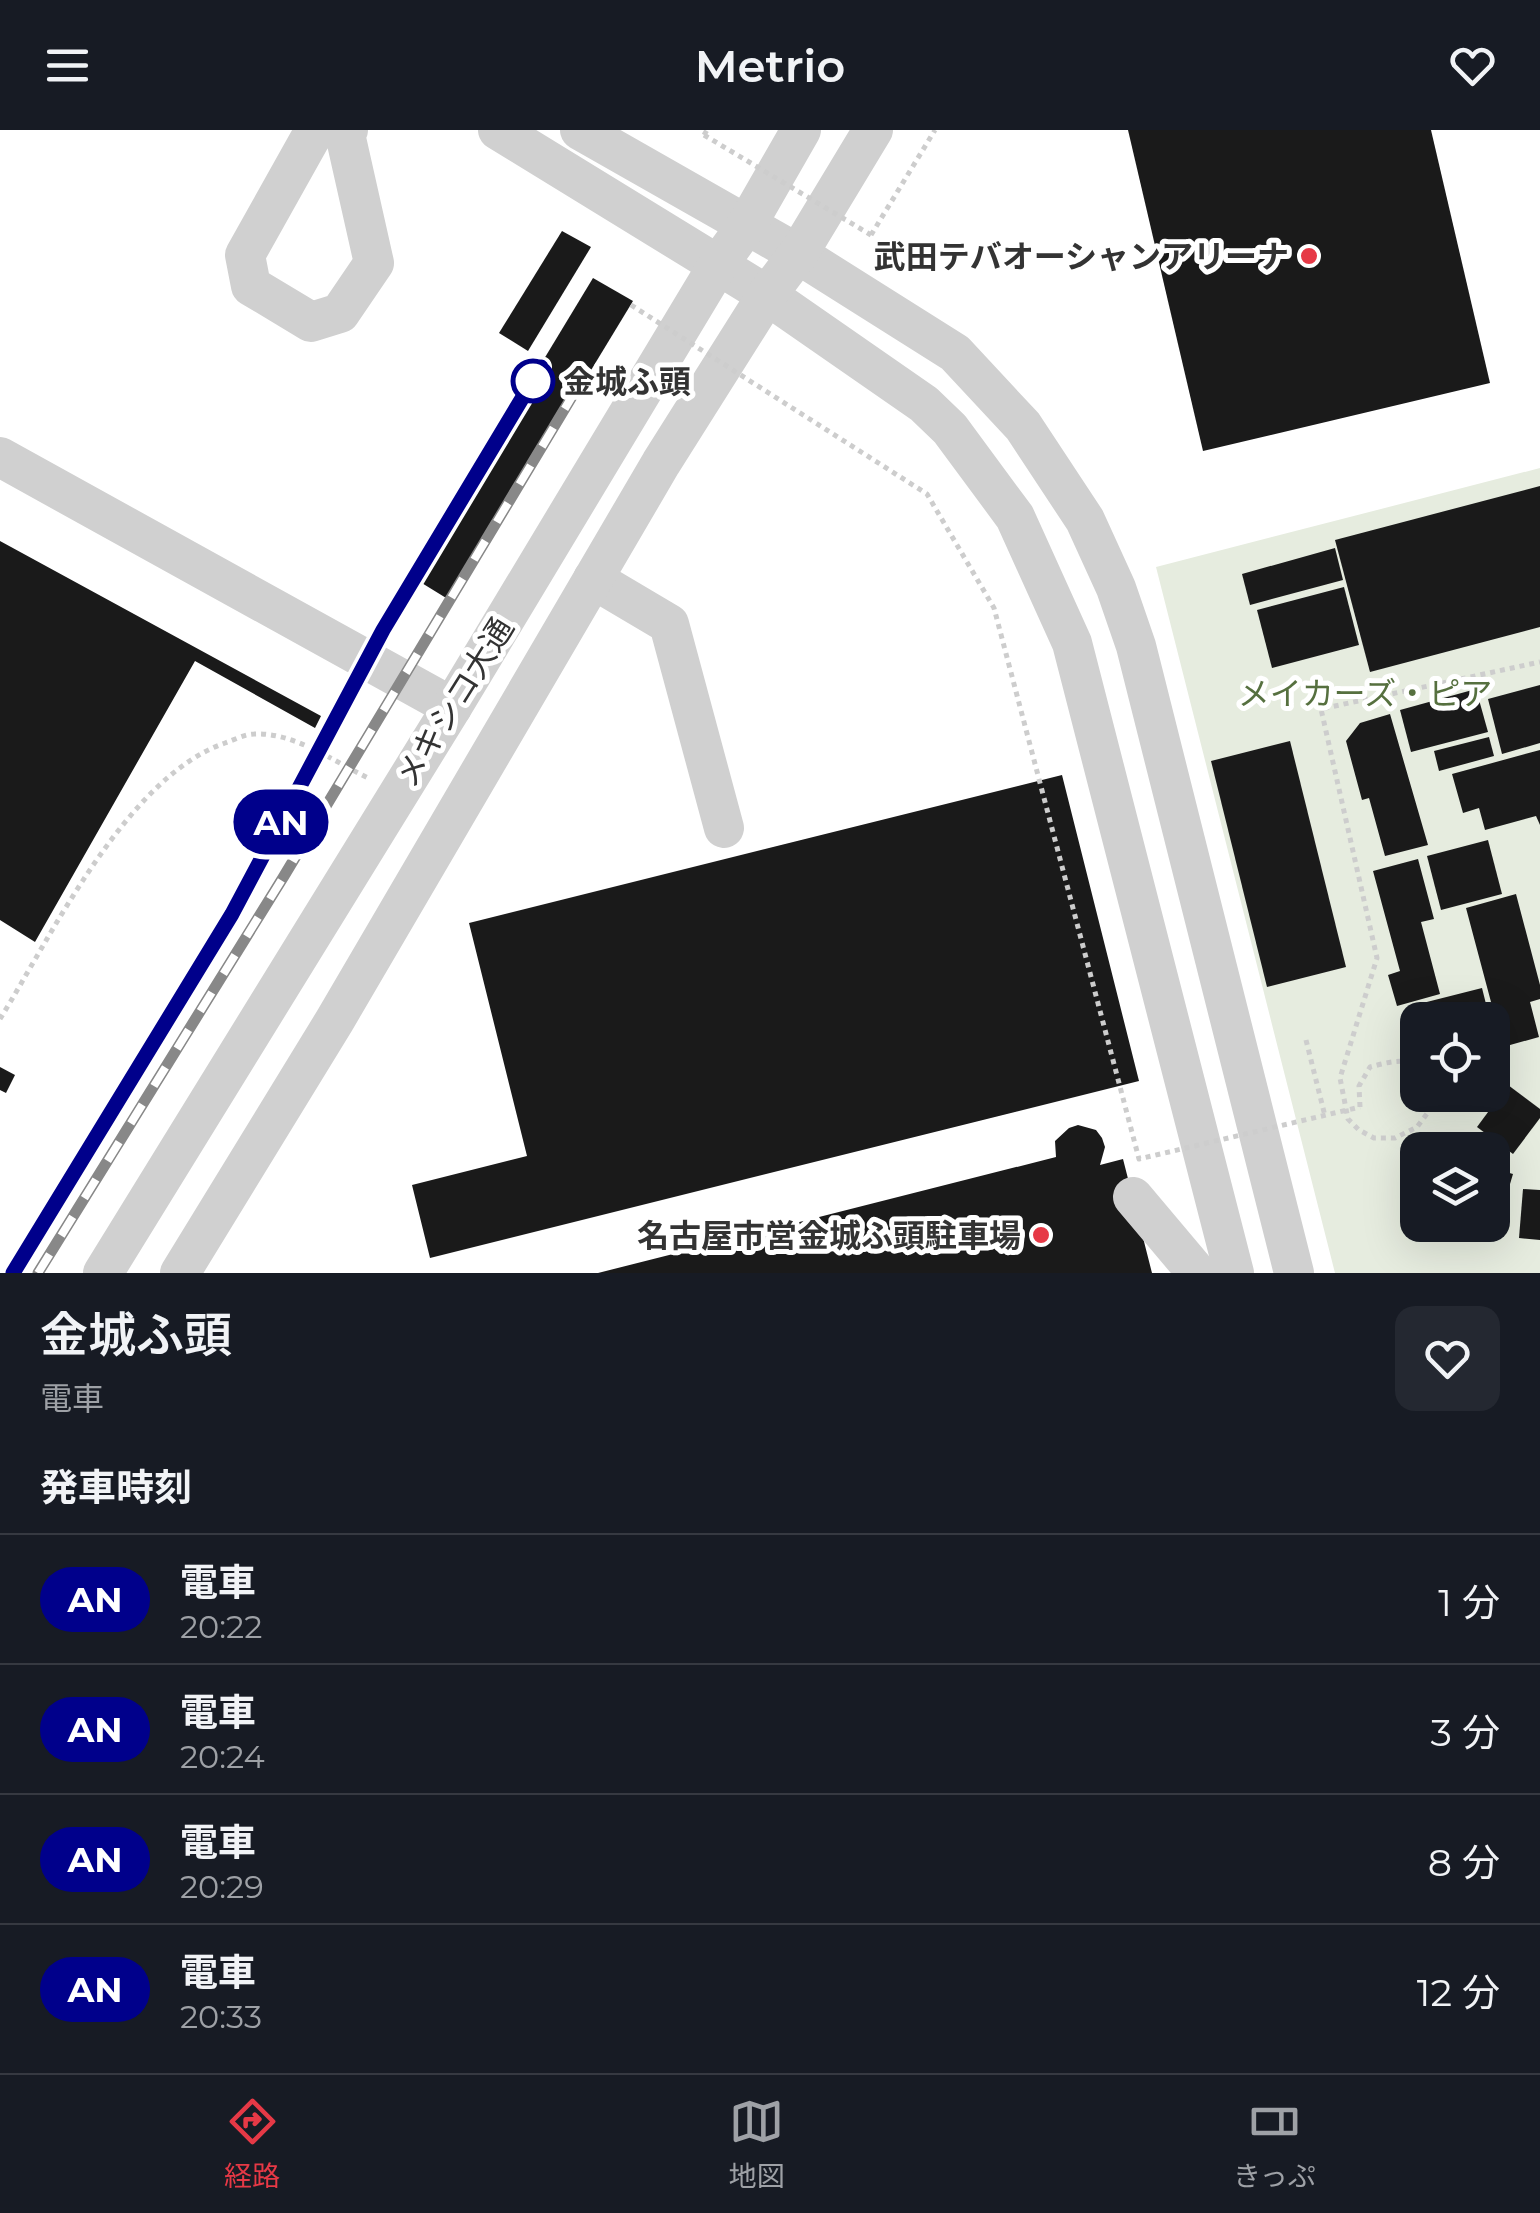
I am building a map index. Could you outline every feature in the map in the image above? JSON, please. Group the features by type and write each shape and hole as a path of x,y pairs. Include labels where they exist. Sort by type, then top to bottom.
{"street":[{"path":"315,130 245,256 251,286 312,322 340,313 374,263 345,134 348,130"},
{"path":"498,130 767,294 924,404 950,428 1015,517 1072,643 1234,1273"},
{"path":"580,130 798,254 955,353 1022,426 1085,520 1116,588 1136,646 1294,1273"},
{"name":"メキシコ大通","path":"103,1273 802,130"},
{"name":"メキシコ大通","path":"180,1273 335,1020 660,463 767,294 798,254 873,130"},
{"path":"0,456 452,706"},
{"path":"593,579 668,624 724,828"},
{"path":"1133,1197 1197,1273"}],"path":[{"path":"706,132 871,235 935,130"},
{"path":"631,305 927,494 994,608 1139,1159 1360,1107 1360,1086 1370,1067 1400,1062"},
{"path":"1428,1112 1416,1126 1395,1138 1374,1138 1348,1119 1340,1078 1377,958 1321,709 1540,662"},
{"path":"0,1019 113,835 162,780 212,747 252,733 284,736 370,780"},
{"path":"1306,1040 1325,1116"}],"green space":[{"name":"メイカーズ・ピア","path":"1540,468 1540,1273 1335,1273 1156,567"}],"building":[{"name":"武田テバオーシャンアリーナ","path":"1128,130 1431,130 1490,383 1203,451"},
{"path":"562,231 591,247 528,351 499,333"},
{"path":"593,278 633,301 451,601 412,577"},
{"path":"1540,486 1540,627 1370,672 1335,540"},
{"path":"0,541 321,716 315,728 195,661 35,942 0,920"},
{"path":"1335,548 1343,580 1250,605 1242,574"},
{"path":"1344,587 1359,645 1272,668 1257,610"},
{"path":"1540,685 1540,743 1502,754 1488,699"},
{"path":"1476,689 1488,732 1411,752 1400,710"},
{"path":"1390,714 1428,845 1385,856 1369,798 1362,800 1346,741 1360,723"},
{"path":"1489,737 1494,756 1439,771 1434,751"},
{"path":"1290,741 1346,967 1267,987 1211,761"},
{"path":"1540,750 1540,825 1536,816 1485,830 1479,808 1463,813 1452,774"},
{"path":"1062,775 1139,1081 430,1258 412,1185 527,1156 469,923"},
{"path":"1488,840 1502,894 1441,910 1427,856"},
{"path":"1418,859 1434,919 1421,922 1440,994 1400,1002 1397,1006 1388,975 1400,971 1373,871"},
{"path":"1516,894 1540,985 1540,999 1530,1002 1539,1037 1510,1045 1510,1002 1491,1002 1466,908"},
{"path":"1482,988 1486,1002 1427,1002"},
{"path":"0,1067 15,1075 6,1093 0,1090"},
{"path":"1510,1086 1540,1109 1540,1118 1513,1154 1510,1132 1484,1132 1477,1127 1488,1112 1510,1112"},
{"path":"1078,1125 1096,1130 1102,1138 1105,1147 1100,1165 1123,1159 1152,1273 598,1273 1056,1157 1055,1141"},
{"path":"1523,1189 1540,1190 1540,1240 1519,1238"}],"railway":[{"path":"13,1273 232,914 383,630 541,367"},
{"path":"38,1273 284,876 582,380"}],"train":[{"name":"AN","path":"13,1273 232,914 383,630 541,367"}],"place":[{"name":"武田テバオーシャンアリーナ","path":"1309,256"},
{"name":"金城ふ頭","path":"533,381"},
{"name":"名古屋市営金城ふ頭駐車場","path":"1041,1235"}]}
